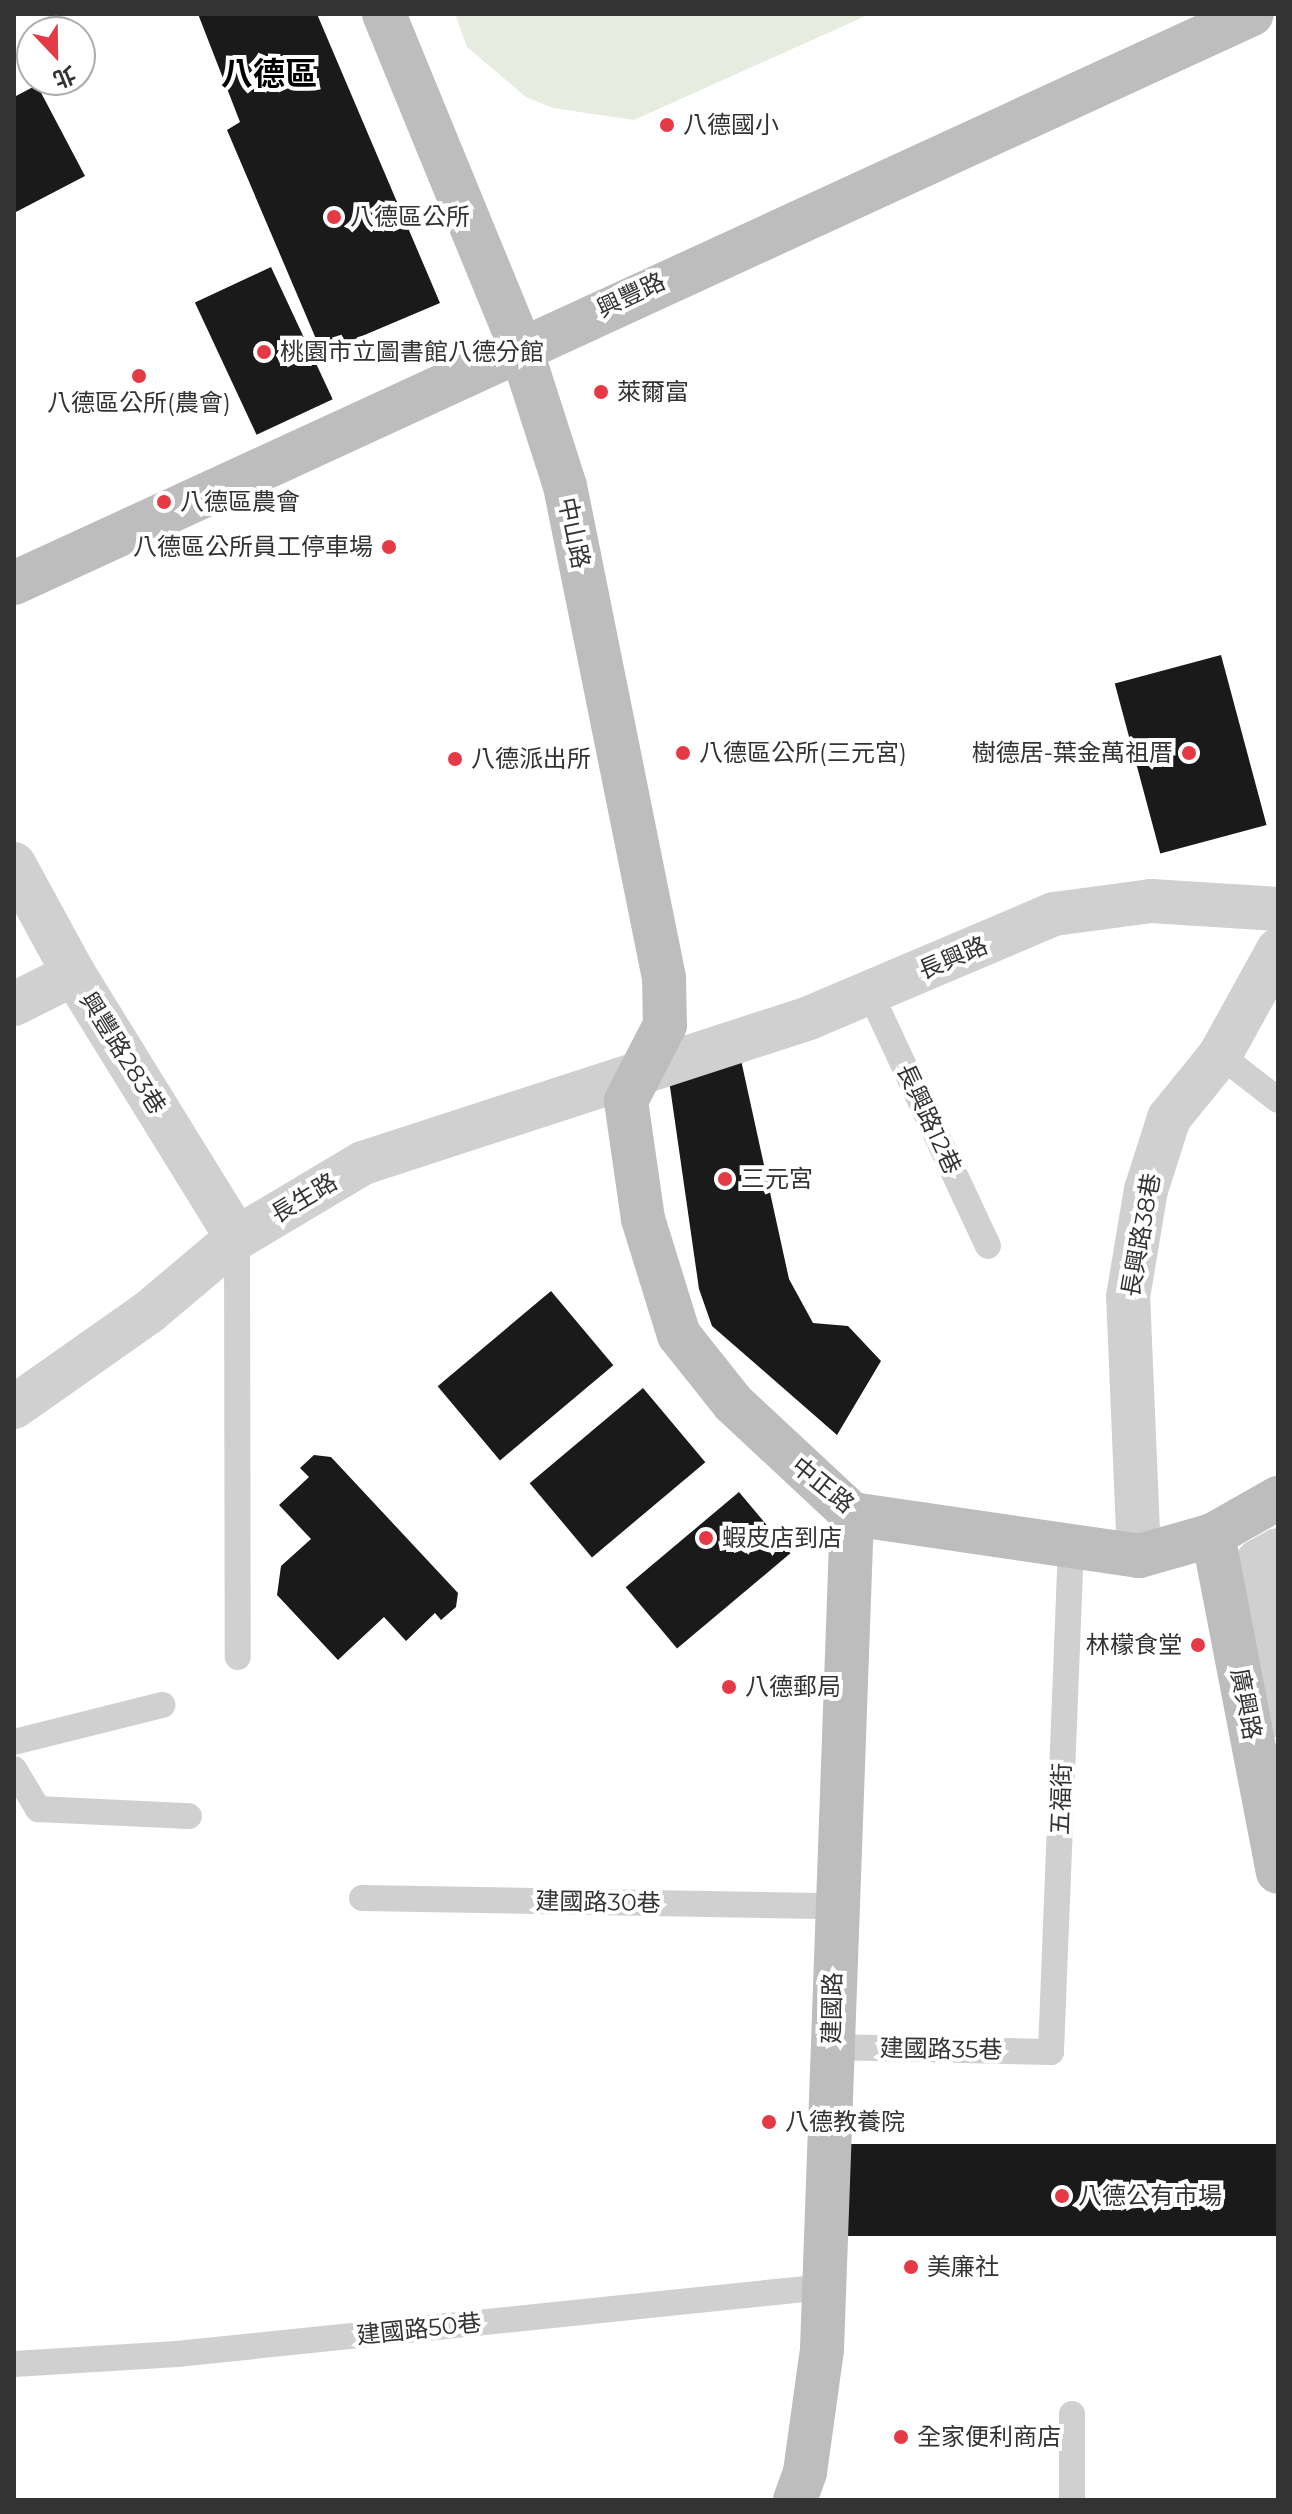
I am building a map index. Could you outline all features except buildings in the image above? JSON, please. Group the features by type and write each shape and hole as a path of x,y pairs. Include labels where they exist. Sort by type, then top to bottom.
{"street":[{"name":"中山路","path":"384,14 520,346 565,486 664,978 665,1025 637,1070"},
{"name":"興豐路","path":"14,583 520,346 1252,14"},
{"name":"興豐路283巷","path":"14,864 74,974 237,1238"},
{"name":"長興路","path":"637,1070 795,1023 1054,914 1151,901 1278,909"},
{"name":"長興路38巷","path":"1139,1556 1128,1297 1146,1190 1169,1118 1220,1055 1278,950"},
{"path":"14,1004 74,974"},
{"name":"長生路","path":"14,1407 149,1312 237,1238 363,1163 637,1070"},
{"name":"中正路","path":"637,1070 626,1101 628,1129 643,1219 679,1335 733,1403 852,1514 1139,1556 1213,1535 1278,1498"},
{"name":"建國路","path":"795,2500 820,2364 834,1906 852,1514"},
{"name":"廣興路","path":"1213,1535 1278,1872"},
{"path":"1278,1550 1258,1561 1255,1617 1278,1715"}],"lane":[{"name":"長興路12巷","path":"870,993 988,1246"},
{"path":"1220,1055 1278,1100"},
{"path":"237,1238 238,1657"},
{"name":"五福街","path":"1051,2052 1071,1546"},
{"path":"14,1742 162,1705"},
{"path":"14,1769 38,1809 189,1816"},
{"name":"建國路30巷","path":"362,1898 834,1906"},
{"name":"建國路35巷","path":"831,2047 1051,2052"},
{"name":"建國路50巷","path":"14,2364 177,2354 824,2287"},
{"path":"1072,2414 1072,2500"}],"shaded area":[{"path":"455,14 870,14 634,120 553,108 526,97 467,47"}],"place":[{"name":"八德國小","path":"667,125"},
{"name":"八德區公所","path":"334,217"},
{"name":"桃園市立圖書館八德分館","path":"264,352"},
{"name":"八德區公所(農會)","path":"139,376"},
{"name":"萊爾富","path":"601,392"},
{"name":"八德區農會","path":"164,502"},
{"name":"八德區公所員工停車場","path":"389,547"},
{"name":"八德區公所(三元宮)","path":"683,753"},
{"name":"樹德居-葉金萬祖厝","path":"1189,753"},
{"name":"八德派出所","path":"455,759"},
{"name":"三元宮","path":"725,1179"},
{"name":"蝦皮店到店","path":"706,1538"},
{"name":"林檬食堂","path":"1198,1645"},
{"name":"八德郵局","path":"729,1687"},
{"name":"八德教養院","path":"769,2122"},
{"name":"八德公有市場","path":"1062,2196"},
{"name":"美廉社","path":"911,2267"},
{"name":"全家便利商店","path":"901,2437"}],"district":[{"name":"八德區","path":"269,74"}]}
